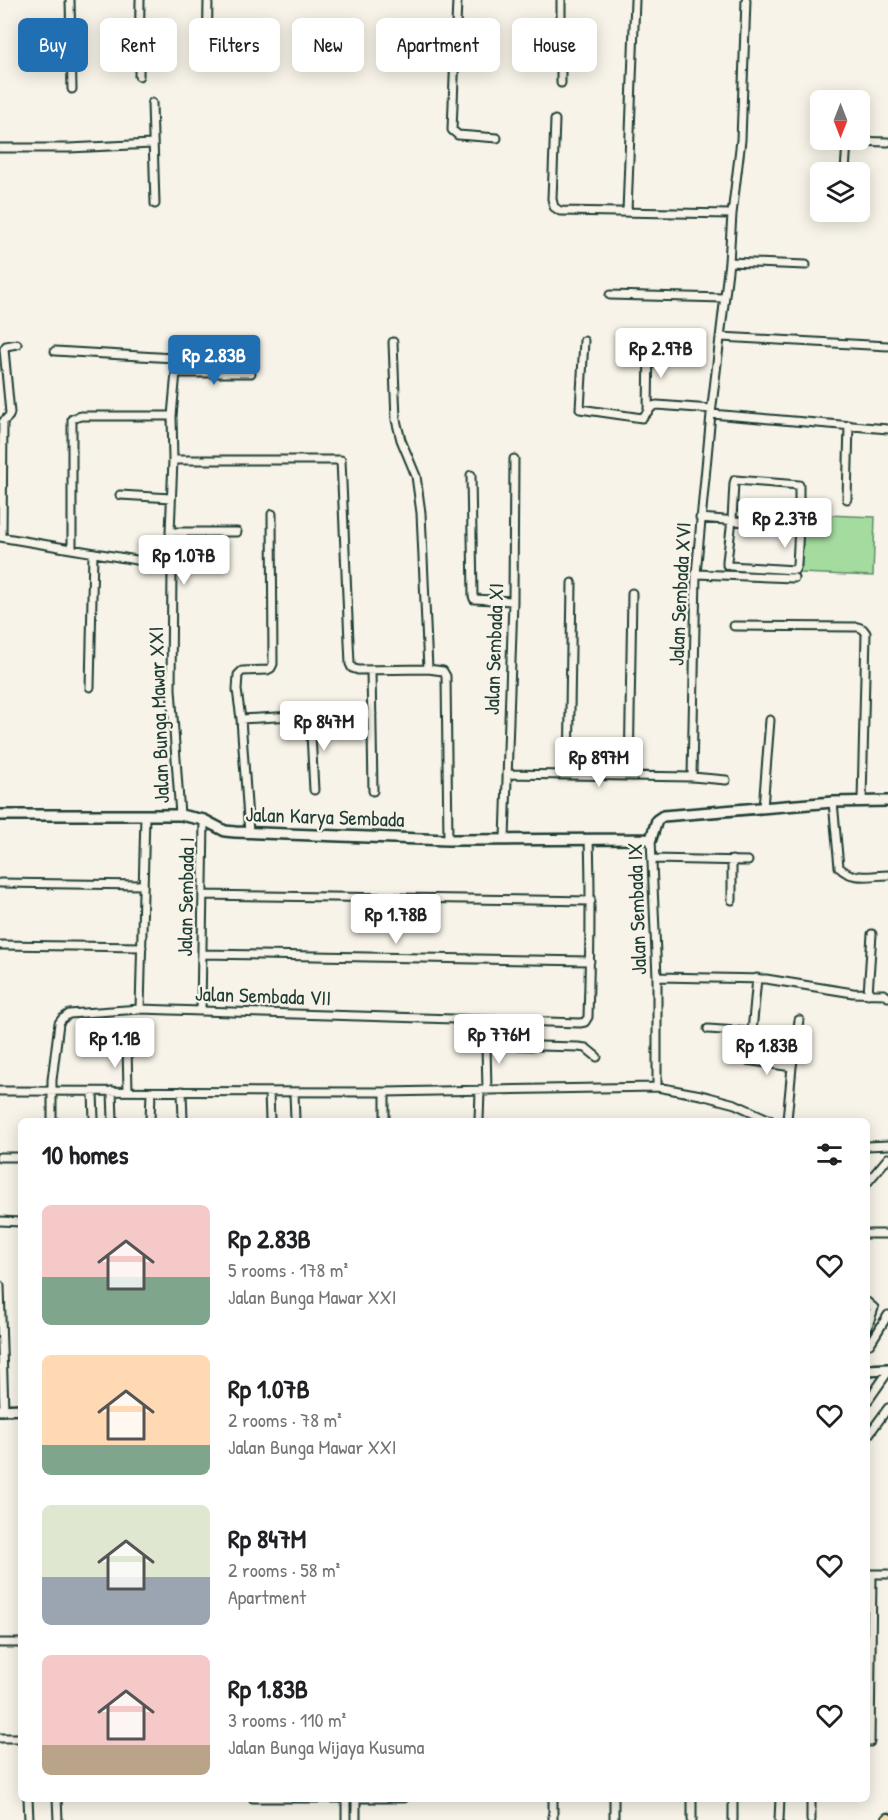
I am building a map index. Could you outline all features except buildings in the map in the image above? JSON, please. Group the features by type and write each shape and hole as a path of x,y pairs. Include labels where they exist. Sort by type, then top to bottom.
{"street":[{"path":"70,0 72,89"},
{"path":"139,76 140,0"},
{"path":"208,0 208,18"},
{"path":"457,0 452,130 458,135 497,138"},
{"path":"561,0 561,83"},
{"path":"627,212 635,0"},
{"name":"Jalan Sembada XVI","path":"692,777 696,574 711,411 741,140 746,0"},
{"path":"152,104 155,204"},
{"path":"555,120 552,199 554,207 560,211 732,214"},
{"path":"870,141 888,142"},
{"path":"0,148 69,148 152,144"},
{"path":"729,262 806,265"},
{"path":"610,295 724,298"},
{"path":"721,337 888,346"},
{"path":"584,341 580,409 640,418 657,405 888,429"},
{"path":"393,342 396,420 401,440 416,476 421,513 428,669"},
{"path":"17,344 4,348 10,413 3,422 1,537 172,566"},
{"path":"648,411 649,346"},
{"name":"Jalan Bunga Mawar XXI","path":"56,351 174,358 177,361 172,416 171,689 180,815"},
{"path":"176,373 251,373"},
{"path":"72,548 72,419 81,416 172,416"},
{"path":"847,499 849,425"},
{"name":"Jalan Sembada XI","path":"506,839 513,600 514,459"},
{"path":"173,460 341,460 350,664 354,669 443,671 448,682 446,773 448,840"},
{"path":"471,475 474,599 513,600"},
{"path":"735,480 797,484 800,488 795,570 727,565 732,520 735,480"},
{"path":"120,495 171,498"},
{"path":"249,833 237,690 240,673 267,670 273,664 273,514"},
{"path":"700,518 799,526"},
{"path":"170,532 237,532"},
{"path":"90,687 93,553"},
{"path":"696,574 794,578"},
{"path":"569,775 572,583"},
{"path":"630,776 632,593"},
{"path":"734,626 858,627 866,633 862,801"},
{"path":"371,670 373,791"},
{"path":"241,719 372,714"},
{"path":"310,715 314,790"},
{"path":"763,808 770,720"},
{"path":"507,774 692,777 726,780"},
{"name":"Jalan Sembada IX","path":"657,1087 657,977 651,839 657,820 663,816 833,802 888,801"},
{"path":"833,802 839,867 853,876 888,875"},
{"name":"Jalan Karya Sembada","path":"0,814 180,815 204,820 225,831 249,833 448,840 651,839"},
{"path":"140,1009 145,815"},
{"name":"Jalan Sembada I","path":"201,1011 204,820"},
{"path":"202,954 590,961 589,839"},
{"path":"652,859 748,861"},
{"path":"732,860 732,900"},
{"path":"0,883 143,885"},
{"path":"203,895 591,901"},
{"path":"868,994 872,934"},
{"path":"0,945 142,947"},
{"name":"Jalan Sembada VII","path":"52,1092 59,1023 69,1014 140,1009 580,1023 585,1022 588,1017 590,961"},
{"path":"657,977 757,978 881,994 887,997"},
{"path":"708,1029 752,1032 757,978"},
{"path":"787,1118 799,1020"},
{"path":"467,1044 578,1047 586,1048 597,1057"},
{"path":"479,1118 486,1046"},
{"path":"127,1047 128,1091"},
{"path":"746,1060 792,1067"},
{"path":"0,1092 385,1092 657,1087 735,1104 766,1118"},
{"path":"112,1091 113,1118"},
{"path":"182,1091 183,1118"},
{"path":"52,1092 52,1118"},
{"path":"93,1092 94,1118"},
{"path":"150,1118 151,1092"},
{"path":"269,1092 270,1118"},
{"path":"294,1092 295,1118"},
{"path":"385,1092 385,1118"},
{"path":"870,1146 888,1145"},
{"path":"0,1157 18,1157"},
{"path":"870,1179 888,1158"},
{"path":"0,1221 18,1222"},
{"path":"870,1234 888,1234"},
{"path":"0,1286 2,1410 18,1409"},
{"path":"870,1305 874,1308 870,1320"},
{"path":"870,1344 888,1315"},
{"path":"870,1370 888,1370"},
{"path":"870,1397 888,1370"},
{"path":"870,1433 888,1408"},
{"path":"870,1574 888,1574"},
{"path":"0,1643 18,1644"},
{"path":"0,1738 18,1738"},
{"path":"28,1802 28,1820"},
{"path":"57,1802 58,1820"},
{"path":"346,1802 346,1820"},
{"path":"356,1802 356,1820"},
{"path":"553,1802 553,1820"},
{"path":"614,1802 614,1820"},
{"path":"692,1802 692,1820"},
{"path":"733,1802 733,1820"},
{"path":"779,1820 780,1802"},
{"path":"811,1802 811,1820"}],"green space":[{"path":"803,514 875,517 873,576 800,573"}]}
